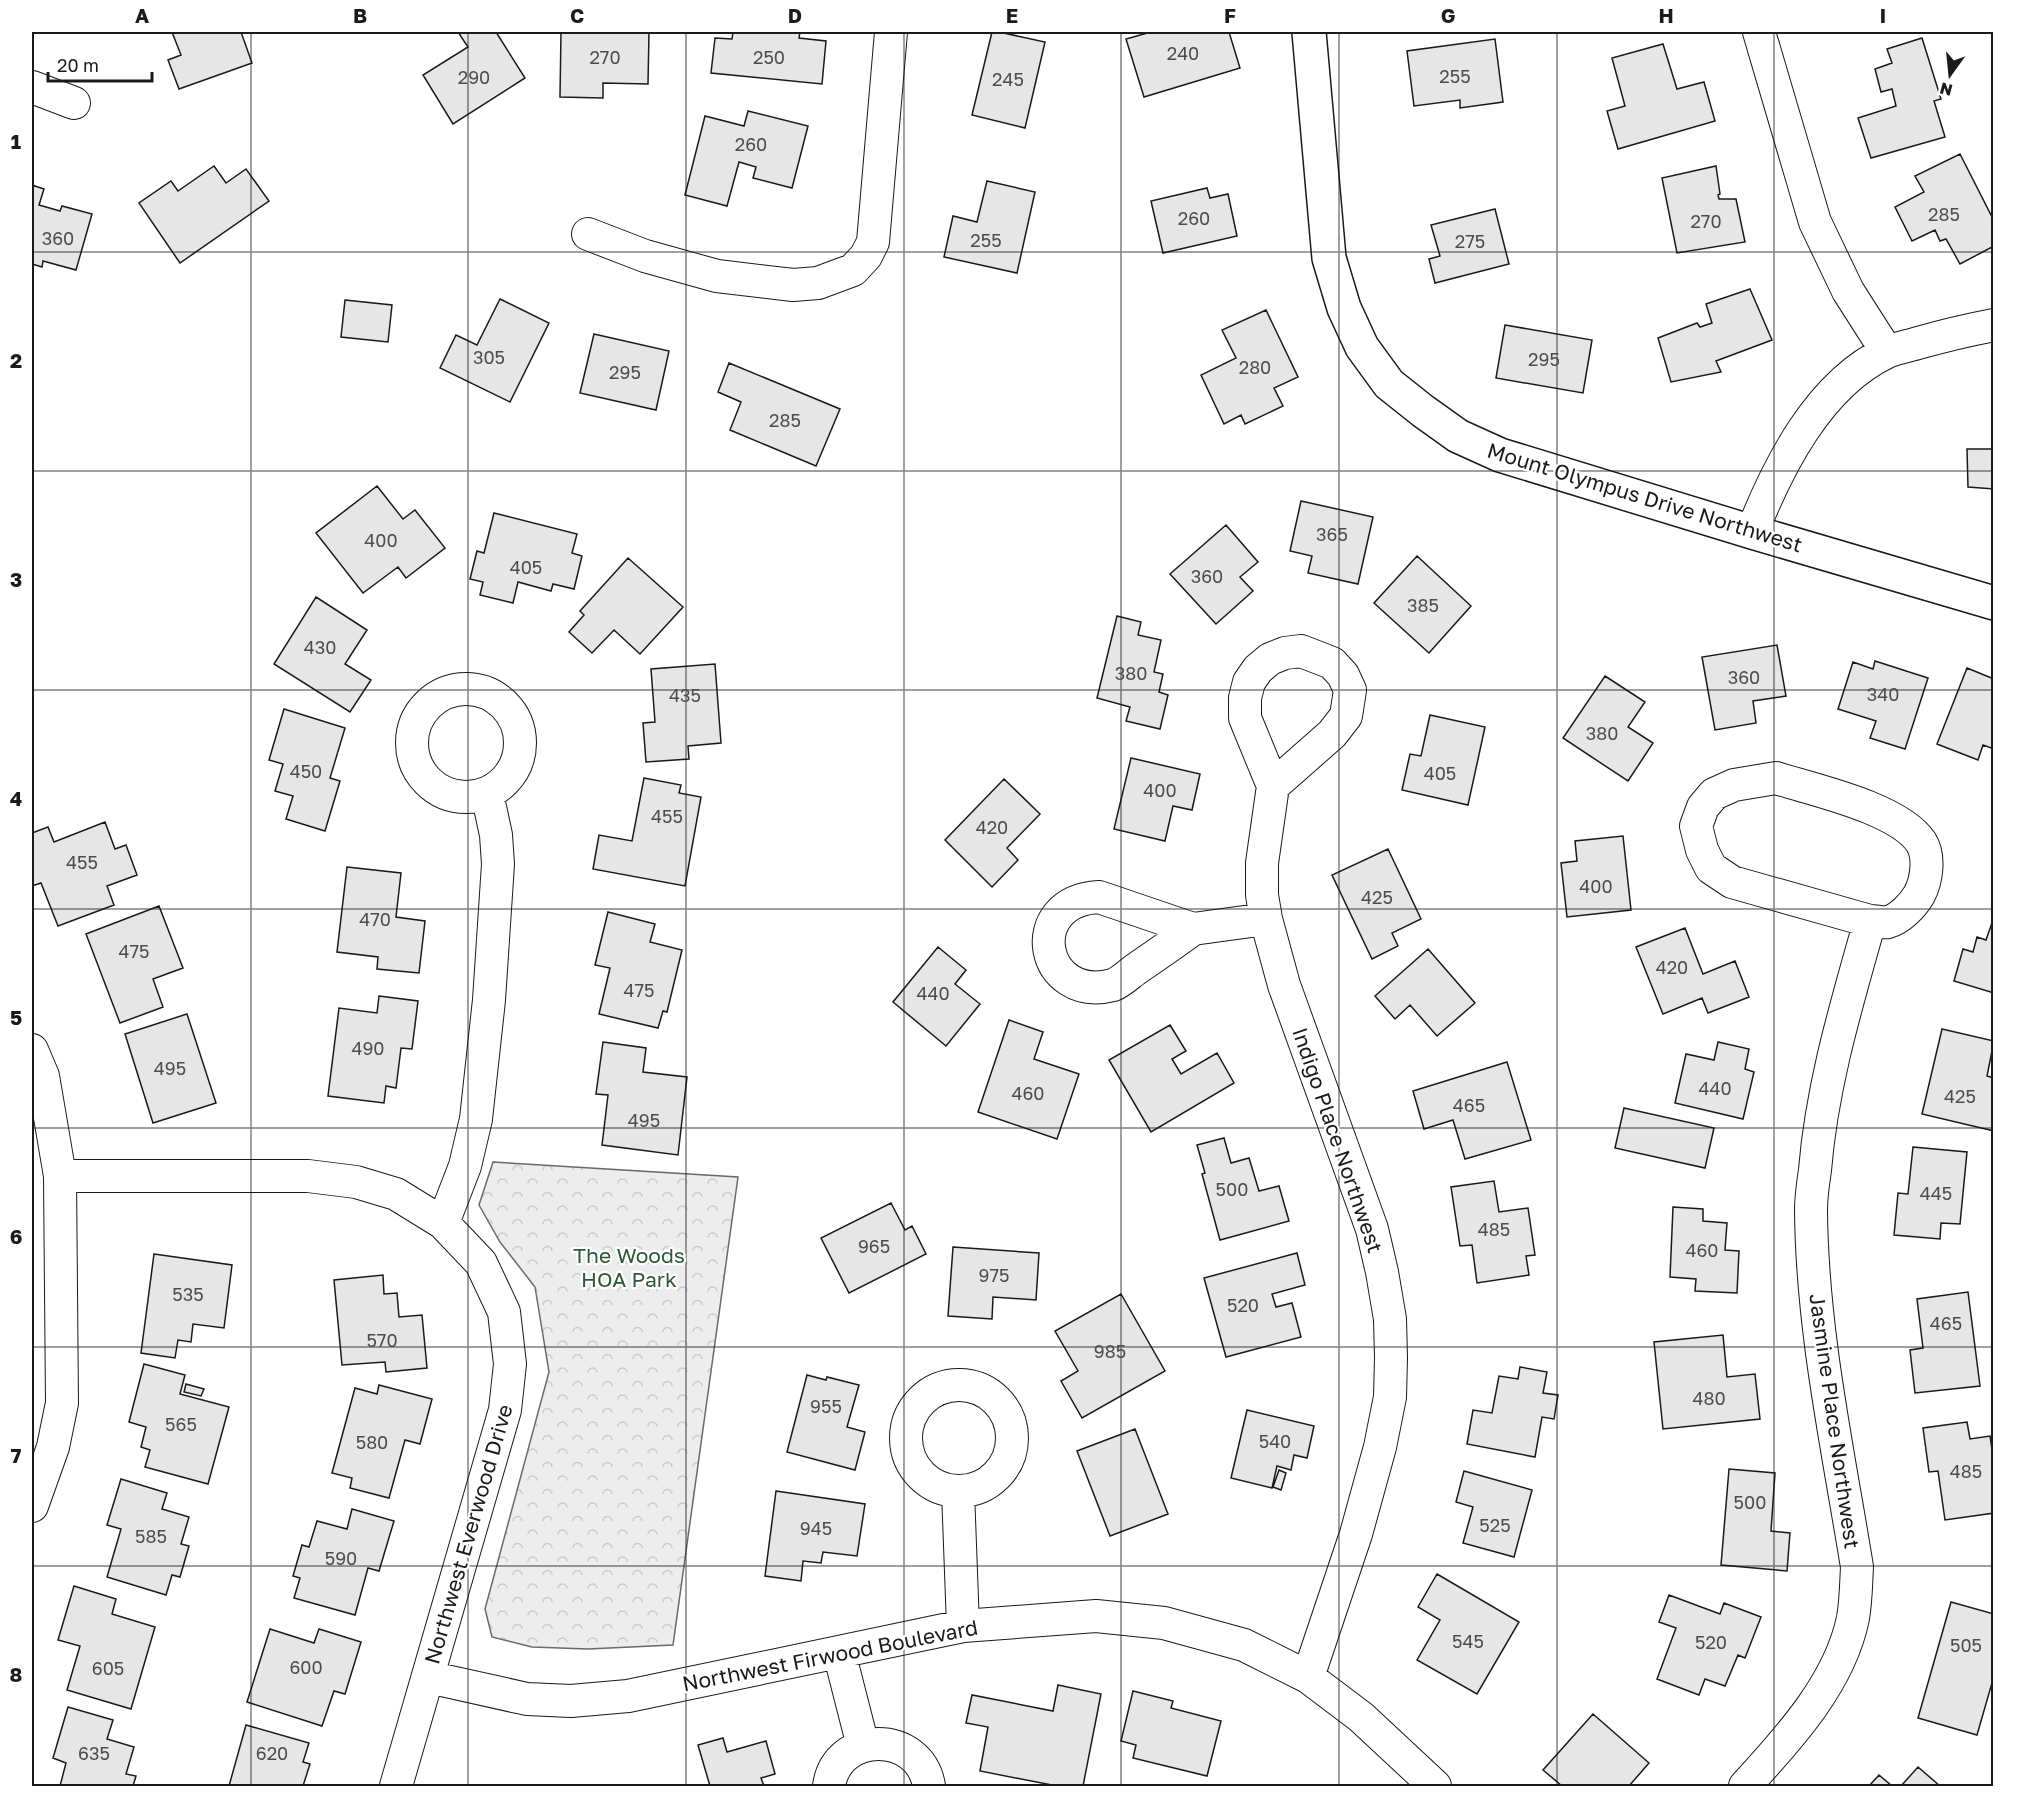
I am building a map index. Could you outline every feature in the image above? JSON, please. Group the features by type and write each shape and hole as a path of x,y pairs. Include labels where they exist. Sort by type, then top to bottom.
{"street":[{"path":"588,234 645,256 717,276 793,285 818,283 854,270 866,256 873,242 891,32"},
{"name":"Mount Olympus Drive Northwest","path":"1309,32 1329,258 1344,308 1362,347 1389,384 1458,436 1500,455 1994,603"},
{"path":"1759,32 1815,222 1848,291 1887,352"},
{"path":"32,87 74,103"},
{"path":"1752,532 1766,497 1800,435 1850,375 1887,352 1994,325"},
{"path":"1776,778 1878,811 1902,824 1921,842 1927,857 1919,895 1907,910 1890,922 1870,921 1732,882 1711,868 1702,850 1696,826 1703,807 1714,794 1734,785 1776,778"},
{"name":"Indigo Place Northwest","path":"1274,786 1262,863 1262,895 1266,919 1284,985 1372,1229 1390,1319 1390,1397 1380,1447 1356,1534 1308,1677"},
{"path":"443,1223 465,1166 476,1119 488,1012 498,864 496,834 487,793"},
{"path":"1193,929 1266,919"},
{"name":"Jasmine Place Northwest","path":"1744,1786 1780,1747 1818,1696 1834,1668 1852,1619 1857,1567 1824,1373 1811,1209 1817,1141 1829,1069 1870,921"},
{"path":"32,1050 43,1076 60,1176 62,1403 54,1447 32,1506"},
{"name":"Northwest Everwood Drive","path":"60,1176 308,1176 356,1182 396,1194 443,1223 481,1263 504,1312 510,1364 505,1410 396,1786"},
{"path":"958,1491 963,1626"},
{"name":"Northwest Firwood Boulevard","path":"428,1677 526,1699 571,1701 628,1696 963,1626 1096,1616 1164,1623 1244,1645 1308,1677 1361,1717 1436,1786"},
{"path":"839,1652 863,1746"},
{"path":"829,1786 837,1765 849,1753 863,1746 879,1743 895,1745 909,1753 921,1764 929,1786"}],"green space":[{"name":"The Woods HOA Park","path":"493,1162 738,1177 673,1645 588,1649 532,1647 492,1637 485,1609 549,1372 535,1287 500,1242 479,1205"}],"building":[{"path":"172,32 241,32 252,63 179,89 168,60 181,55"},
{"path":"458,32 496,32 525,78 453,124 423,75 468,47"},
{"path":"561,32 649,32 648,84 603,83 603,98 560,97"},
{"path":"733,32 800,32 799,38 826,41 822,84 711,73 715,38 732,39"},
{"path":"992,32 1045,42 1025,128 972,115"},
{"path":"1151,32 1229,32 1240,68 1144,97 1126,39"},
{"path":"1922,38 1941,99 1934,101 1945,137 1871,158 1858,118 1896,106 1892,89 1881,92 1875,69 1892,63 1887,49"},
{"path":"1495,39 1503,102 1460,108 1460,100 1414,106 1407,51"},
{"path":"1663,44 1677,89 1704,82 1715,121 1618,149 1607,111 1625,106 1612,58"},
{"path":"748,111 808,126 792,188 753,178 756,167 739,162 727,206 685,195 705,116 744,126"},
{"path":"1960,154 1994,221 1994,246 1960,264 1946,239 1940,241 1935,230 1912,241 1895,207 1924,192 1915,176"},
{"path":"214,166 226,183 246,169 269,201 180,263 139,203 171,181 178,191"},
{"path":"1716,166 1719,199 1736,199 1745,242 1677,253 1662,178"},
{"path":"987,181 1035,192 1017,273 944,257 953,216 977,222"},
{"path":"32,185 44,189 39,205 60,211 62,206 92,214 76,270 43,261 42,267 32,264"},
{"path":"1207,188 1210,198 1228,194 1237,236 1163,253 1151,201"},
{"path":"1495,209 1509,264 1435,283 1429,259 1440,256 1431,225"},
{"path":"1750,289 1772,340 1716,361 1721,372 1671,382 1658,338 1697,323 1700,327 1712,323 1706,304"},
{"path":"500,299 549,323 510,402 440,368 456,335 477,345"},
{"path":"345,300 392,305 388,342 341,337"},
{"path":"1266,310 1298,377 1274,388 1283,406 1245,424 1241,415 1224,424 1201,375 1236,358 1222,330"},
{"path":"1505,325 1592,340 1583,393 1496,378"},
{"path":"594,334 669,351 656,410 580,393"},
{"path":"729,363 840,409 816,466 730,430 741,402 718,392"},
{"path":"1967,449 1994,449 1994,489 1968,487"},
{"path":"377,486 403,519 415,510 445,548 406,578 398,567 363,593 316,533"},
{"path":"1301,501 1373,517 1358,584 1308,573 1312,556 1290,551"},
{"path":"494,513 577,534 572,553 582,556 574,589 553,584 551,591 518,582 513,603 480,595 483,582 470,579 477,551 484,553"},
{"path":"1226,525 1258,562 1240,577 1253,591 1216,624 1170,574"},
{"path":"1417,556 1471,606 1429,653 1374,603"},
{"path":"628,558 683,607 640,654 614,630 592,653 569,632 584,615 580,611"},
{"path":"316,597 367,630 345,664 371,680 350,712 274,664"},
{"path":"1117,616 1141,622 1138,635 1161,640 1154,672 1163,674 1159,692 1168,695 1160,729 1126,721 1130,707 1097,698"},
{"path":"1777,645 1786,696 1753,701 1756,723 1715,730 1702,657"},
{"path":"1875,661 1928,678 1905,749 1870,738 1876,721 1838,709 1853,662 1873,669"},
{"path":"715,664 721,743 688,746 689,759 646,762 643,723 655,722 651,669"},
{"path":"1967,668 1994,679 1994,749 1983,745 1978,760 1937,744"},
{"path":"1605,676 1645,702 1628,727 1653,743 1628,781 1563,738"},
{"path":"284,709 345,728 330,778 340,781 325,831 286,819 293,796 275,791 283,764 269,760"},
{"path":"1430,715 1485,727 1468,805 1402,790 1410,754 1421,756"},
{"path":"1131,758 1200,774 1192,810 1173,806 1165,841 1114,829"},
{"path":"644,778 681,785 679,793 701,797 685,886 593,869 599,835 632,841"},
{"path":"1004,779 1040,814 1007,848 1018,860 992,887 945,840"},
{"path":"105,822 115,849 126,845 137,875 107,886 114,905 58,926 41,883 32,886 32,833 48,827 54,842"},
{"path":"1623,836 1631,910 1567,917 1561,863 1577,861 1575,841"},
{"path":"1388,849 1421,919 1392,933 1398,946 1372,959 1332,875"},
{"path":"347,867 401,873 396,917 425,921 419,973 377,969 378,957 337,952"},
{"path":"159,906 183,968 153,979 163,1007 120,1023 86,934"},
{"path":"608,912 655,924 650,942 682,950 667,1012 663,1011 658,1028 599,1014 610,968 595,965"},
{"path":"1994,917 1994,993 1954,981 1963,949 1973,952 1977,937 1986,940"},
{"path":"1685,928 1703,974 1735,961 1749,997 1708,1013 1702,998 1663,1014 1636,947"},
{"path":"938,947 966,970 955,984 980,1004 946,1046 893,1002"},
{"path":"1428,949 1475,1003 1437,1036 1410,1005 1395,1019 1375,996"},
{"path":"379,996 418,1001 412,1049 401,1048 396,1088 386,1086 384,1103 328,1096 339,1008 377,1013"},
{"path":"187,1014 216,1103 153,1123 125,1034"},
{"path":"1009,1020 1043,1032 1034,1059 1079,1074 1057,1139 978,1112"},
{"path":"1170,1025 1186,1051 1172,1059 1181,1074 1217,1053 1234,1083 1151,1132 1109,1060"},
{"path":"1942,1029 1994,1041 1987,1076 1994,1078 1994,1131 1922,1114"},
{"path":"603,1042 646,1048 643,1072 687,1077 678,1155 602,1145 608,1095 596,1094"},
{"path":"1718,1042 1749,1049 1745,1069 1754,1072 1743,1119 1675,1103 1686,1054 1714,1060"},
{"path":"1507,1062 1531,1140 1465,1159 1453,1120 1424,1129 1413,1091"},
{"path":"1624,1108 1714,1128 1705,1168 1615,1148"},
{"path":"1224,1138 1231,1163 1249,1158 1259,1191 1279,1186 1289,1221 1220,1240 1202,1174 1205,1173 1197,1145"},
{"path":"1913,1147 1967,1152 1960,1224 1941,1223 1940,1239 1894,1235 1898,1193 1908,1194"},
{"path":"1494,1181 1499,1212 1528,1208 1535,1255 1526,1256 1529,1275 1477,1283 1472,1245 1460,1246 1451,1187"},
{"path":"891,1203 905,1230 912,1226 926,1254 849,1293 821,1238"},
{"path":"1673,1207 1703,1209 1703,1221 1727,1223 1725,1250 1739,1251 1737,1293 1695,1291 1696,1279 1670,1277"},
{"path":"953,1247 1039,1253 1036,1300 993,1297 992,1319 948,1316"},
{"path":"1297,1253 1305,1285 1272,1294 1276,1307 1292,1303 1301,1337 1226,1357 1204,1278"},
{"path":"154,1254 232,1265 224,1328 193,1324 191,1342 178,1340 175,1358 141,1353"},
{"path":"383,1275 384,1294 397,1293 399,1317 422,1315 427,1368 386,1372 385,1362 342,1365 334,1280"},
{"path":"1968,1292 1980,1386 1915,1393 1910,1350 1923,1348 1917,1299"},
{"path":"1121,1294 1165,1371 1082,1418 1061,1381 1078,1371 1055,1331"},
{"path":"1723,1335 1727,1377 1755,1374 1760,1419 1663,1429 1654,1342"},
{"path":"144,1364 185,1375 180,1394 229,1407 208,1484 145,1467 150,1450 141,1447 146,1427 129,1422"},
{"path":"1520,1367 1547,1372 1543,1393 1558,1395 1554,1419 1542,1417 1535,1457 1467,1444 1473,1410 1492,1413 1499,1376 1518,1379"},
{"path":"807,1375 826,1380 827,1377 859,1385 847,1427 865,1432 855,1470 787,1452"},
{"path":"186,1384 204,1389 201,1396 184,1392"},
{"path":"379,1385 432,1399 420,1444 405,1440 389,1498 350,1488 352,1478 332,1473 355,1388 377,1394"},
{"path":"1247,1410 1314,1426 1307,1458 1294,1455 1291,1470 1277,1466 1272,1488 1231,1478"},
{"path":"1967,1422 1970,1439 1990,1436 1994,1463 1994,1513 1945,1520 1938,1471 1929,1472 1923,1428"},
{"path":"1135,1429 1168,1514 1110,1536 1077,1451"},
{"path":"1729,1469 1775,1473 1771,1531 1790,1533 1787,1571 1721,1565"},
{"path":"1279,1470 1286,1473 1281,1490 1273,1487"},
{"path":"1464,1471 1532,1490 1514,1557 1463,1543 1473,1507 1456,1502"},
{"path":"121,1479 167,1493 162,1509 189,1517 181,1544 189,1546 180,1577 172,1575 166,1595 107,1577 121,1529 107,1525"},
{"path":"776,1491 865,1504 857,1556 823,1552 821,1563 803,1561 801,1581 765,1576"},
{"path":"352,1509 394,1521 379,1571 368,1568 355,1615 294,1598 300,1578 293,1576 302,1545 309,1547 317,1521 347,1529"},
{"path":"1437,1574 1519,1622 1477,1694 1417,1660 1440,1620 1418,1607"},
{"path":"74,1586 116,1599 112,1614 155,1627 131,1709 67,1690 80,1646 58,1640"},
{"path":"1669,1595 1720,1614 1724,1603 1761,1617 1745,1658 1738,1655 1725,1686 1705,1679 1699,1695 1657,1679 1676,1628 1659,1622"},
{"path":"1951,1602 1994,1614 1994,1676 1977,1735 1918,1718"},
{"path":"270,1629 314,1643 319,1629 361,1642 345,1694 334,1691 322,1726 247,1702"},
{"path":"1058,1685 1101,1694 1083,1786 1057,1786 980,1771 988,1727 966,1723 972,1695 1053,1711"},
{"path":"1133,1691 1173,1701 1171,1708 1221,1721 1207,1776 1133,1758 1136,1745 1121,1741"},
{"path":"68,1707 113,1720 107,1739 134,1747 126,1774 136,1776 133,1786 60,1786 66,1763 53,1758"},
{"path":"1593,1714 1649,1763 1629,1786 1562,1786 1543,1770"},
{"path":"246,1725 309,1743 303,1762 310,1764 303,1786 229,1786"},
{"path":"723,1738 727,1752 766,1741 775,1774 761,1778 764,1786 710,1786 698,1745"},
{"path":"1918,1767 1940,1786 1901,1786"},
{"path":"1879,1775 1892,1786 1869,1786"}]}
